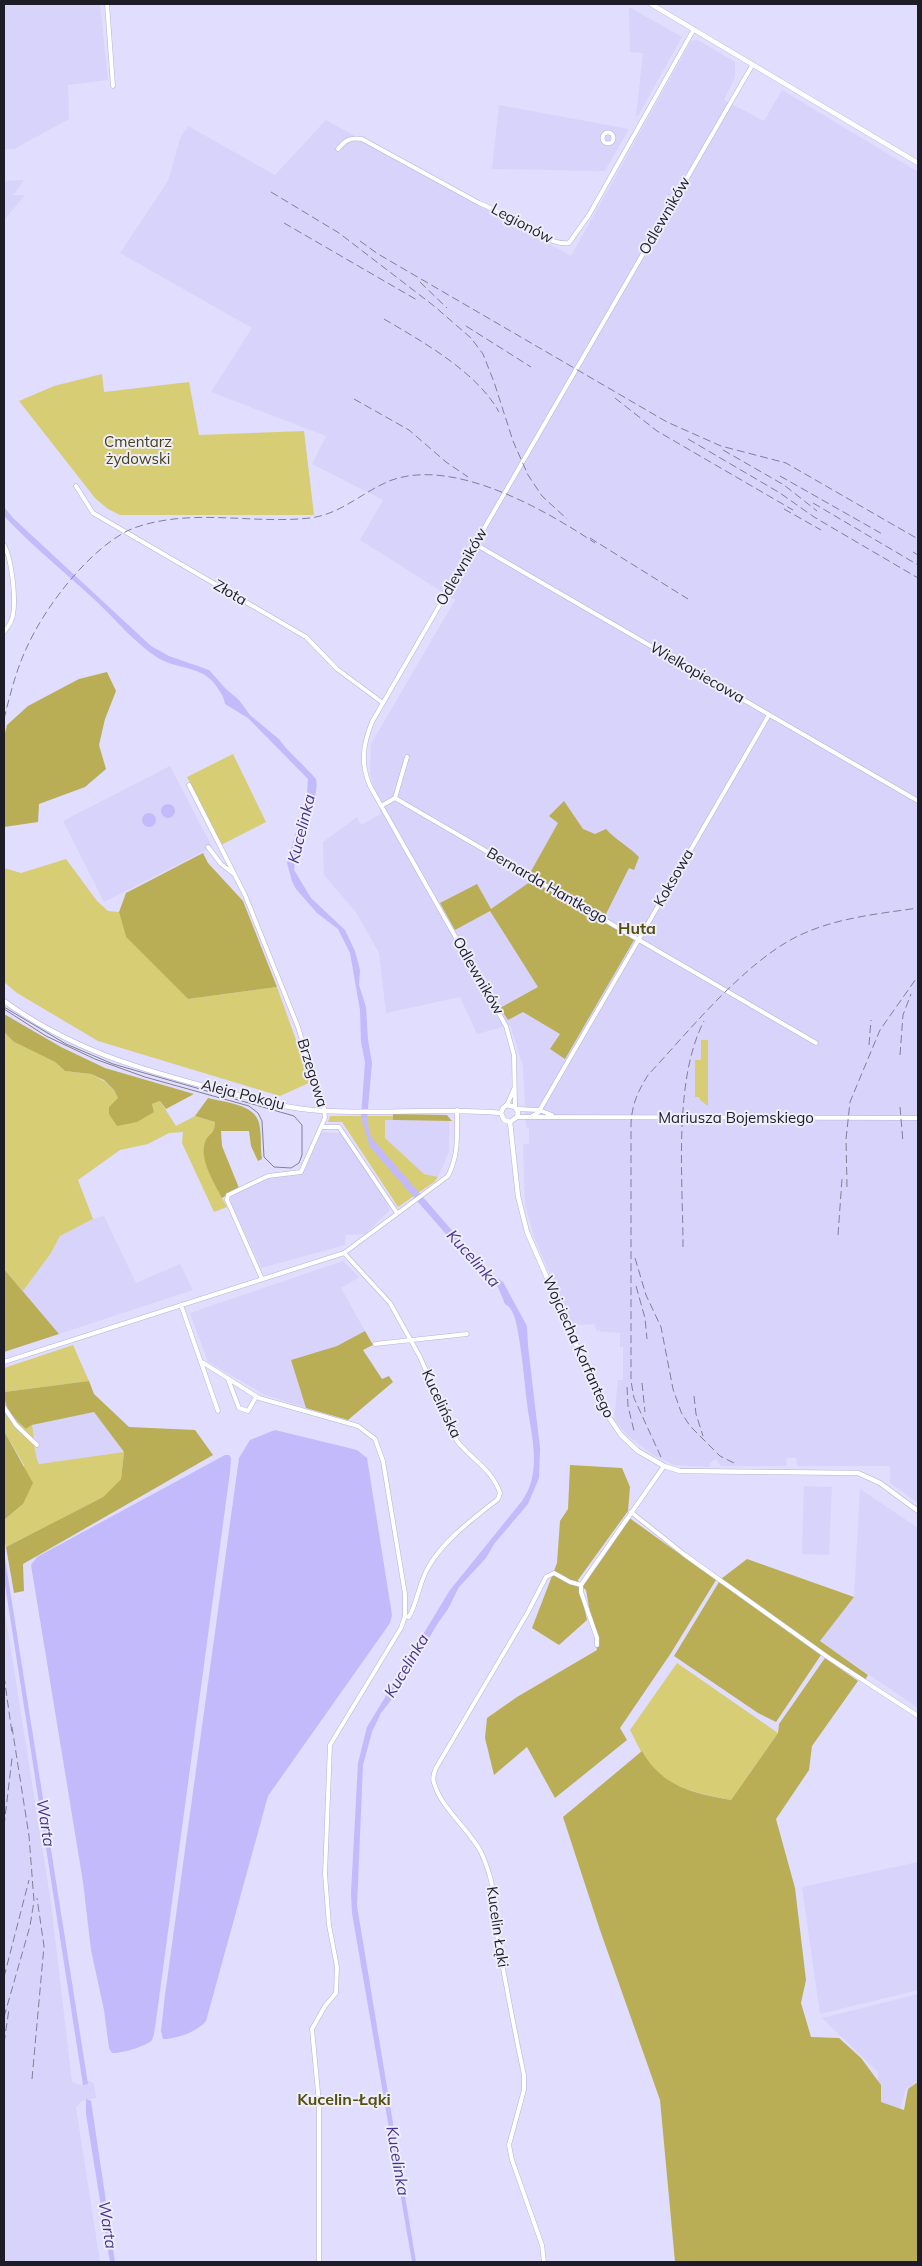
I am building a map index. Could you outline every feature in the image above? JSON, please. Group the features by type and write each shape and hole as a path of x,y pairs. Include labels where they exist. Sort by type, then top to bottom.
{"street":[{"path":"106,4 113,86"},
{"path":"651,4 918,163"},
{"name":"Legionów","path":"338,149 344,141 362,139 479,203 493,208 547,240 559,244 569,243 589,215 694,29"},
{"name":"Odlewników","path":"516,1108 514,1055 506,1026 381,806 365,775 362,756 372,722 752,64"},
{"name":"Złota","path":"76,486 93,513 306,637 338,669 383,703"},
{"name":"Wielkopiecowa","path":"475,544 918,801"},
{"path":"4,545 12,577 13,613 11,622 4,632"},
{"name":"Koksowa","path":"532,1116 539,1110 770,716"},
{"path":"381,806 395,798 407,757"},
{"name":"Brzegowa","path":"189,785 245,895 298,1027 314,1082 323,1101 325,1118 300,1172 268,1176 228,1195 227,1200 262,1279"},
{"name":"Bernarda Hantkego","path":"395,798 816,1043"},
{"name":"Brzegowa","path":"208,847 221,864 234,874"},
{"name":"Aleja Pokoju","path":"4,1001 43,1027 124,1064 278,1105 324,1111 457,1110 501,1113"},
{"name":"Odlewników","path":"507,1105 516,1082"},
{"path":"507,1105 516,1108 517,1117 510,1122 504,1120 501,1113 503,1108 507,1105"},
{"name":"Mariusza Bojemskiego","path":"516,1108 539,1110 555,1116"},
{"path":"4,1362 344,1253 448,1176 454,1165 457,1151 457,1110"},
{"name":"Mariusza Bojemskiego","path":"517,1117 918,1118"},
{"name":"Wojciecha Korfantego","path":"510,1122 518,1196 525,1226 596,1392 610,1420 621,1435 638,1450 664,1466 687,1472 858,1474 880,1482 918,1510"},
{"path":"321,1127 339,1127 398,1213"},
{"name":"Kucelińska","path":"344,1253 390,1303 410,1340 457,1441 464,1450 486,1468 500,1493 498,1500 462,1527 441,1550 428,1568 415,1606 409,1617 405,1616"},
{"path":"181,1305 218,1411"},
{"path":"375,1344 467,1334"},
{"path":"202,1362 256,1396 358,1426 375,1439 384,1471 405,1594 405,1616 401,1628 330,1745 325,1874 329,1924 337,1968 336,1993 325,2006 312,2030 319,2103 319,2262"},
{"path":"228,1379 240,1408 248,1411 256,1396"},
{"path":"4,1408 16,1425 37,1445"},
{"path":"597,1645 597,1638 580,1585 664,1466"},
{"path":"630,1512 684,1555 829,1658 918,1716"},
{"name":"Kucelin Łąki","path":"544,2262 542,2246 512,2160 509,2145 524,2090 524,2075 504,1980 503,1959 492,1904 492,1884 475,1841 440,1796 433,1776 523,1621 546,1577 554,1573 580,1585"}],"shaded area":[{"path":"4,4 100,4 108,80 68,85 69,119 14,149 4,149"},
{"path":"629,7 682,37 638,116 636,116 643,53 630,52"},
{"path":"698,40 735,62 735,77 724,100 764,121 782,90 918,172 918,1503 890,1483 890,1466 797,1466 796,1458 787,1458 786,1466 721,1466 716,1459 710,1463 709,1467 674,1465 653,1455 627,1435 614,1419 618,1380 623,1380 623,1347 620,1347 620,1333 597,1331 594,1324 572,1325 534,1237 525,1204 523,1145 529,1143 529,1128 526,1127 523,1066 510,1025 477,1034 460,997 386,1013 379,953 356,912 324,875 323,842 357,817 361,825 381,814 370,774 371,744 455,600 360,540 383,500 312,464 326,436 211,392 252,328 120,253 168,181 181,136 188,126 275,175 326,120 571,256 691,41"},
{"path":"499,105 629,129 605,171 492,169"},
{"path":"24,180 13,195 25,195 4,220 4,181"},
{"path":"107,672 116,691 105,719 99,745 106,769 85,787 39,804 38,822 4,827 4,737 7,725 28,706 79,679"},
{"path":"170,766 212,847 104,902 63,821"},
{"path":"564,801 583,829 595,834 606,829 639,857 634,870 629,868 603,920 634,940 565,1059 550,1049 560,1034 523,1012 508,1020 500,1008 538,987 490,911 455,930 440,903 477,884 491,909 537,877 530,873 558,823 549,816"},
{"path":"203,853 208,863 243,901 277,987 188,999 126,937 119,912 126,893"},
{"path":"4,1014 61,1047 105,1068 194,1094 166,1109 160,1101 152,1104 154,1112 137,1122 117,1126 109,1114 109,1107 118,1098 114,1090 104,1080 91,1074 65,1071 55,1062 14,1042 4,1032"},
{"path":"208,1098 245,1108 256,1117 260,1128 262,1159 258,1161 251,1146 249,1131 221,1131 222,1146 239,1188 222,1198 209,1172 204,1156 205,1142 213,1131 215,1122 195,1116"},
{"path":"393,1114 447,1115 452,1121 393,1120"},
{"path":"385,1120 449,1121 449,1152 438,1177 424,1174 385,1138"},
{"path":"321,1132 340,1133 380,1190 390,1210 365,1234 346,1235 345,1245 261,1268 230,1201 231,1196 268,1178 302,1174"},
{"path":"104,1216 136,1283 180,1264 193,1290 59,1334 23,1291 51,1253 60,1236 93,1219"},
{"path":"343,1261 359,1277 341,1288 365,1331 337,1346 291,1360 306,1408 265,1395 208,1362 190,1313"},
{"path":"4,1269 59,1334 4,1352"},
{"path":"365,1331 373,1345 363,1350 382,1379 389,1376 393,1382 348,1420 306,1408 291,1360 337,1346"},
{"path":"89,1381 94,1394 129,1427 195,1430 213,1455 23,1564 24,1591 14,1593 6,1547 103,1497 121,1479 124,1452 94,1412 32,1425 26,1429 8,1408 4,1392"},
{"path":"94,1412 124,1452 39,1464 34,1454 32,1425"},
{"path":"4,1431 33,1483 23,1504 4,1520"},
{"path":"570,1465 622,1468 630,1487 628,1511 578,1580 587,1620 559,1645 532,1628 557,1563 560,1521 568,1509"},
{"path":"804,1486 832,1487 829,1555 802,1554"},
{"path":"860,1489 918,1528 918,1708 820,1641 854,1597"},
{"path":"628,1517 716,1580 671,1653 620,1728 627,1740 555,1798 527,1747 494,1775 485,1738 487,1718 517,1697 597,1650 586,1590 580,1585"},
{"path":"747,1559 854,1597 820,1641 868,1675 864,1681 726,1585 721,1579"},
{"path":"719,1582 821,1655 776,1722 758,1713 674,1656"},
{"path":"4,1606 51,1903 72,2082 80,2085 87,2084 87,2081 90,2081 94,2084 96,2098 82,2101 76,2107 100,2262 4,2262"},
{"path":"825,1658 858,1681 812,1746 809,1770 776,1819 795,1888 806,1980 801,2003 811,2037 839,2038 861,2058 881,2085 881,2102 904,2110 908,2089 918,2082 918,2262 675,2262 660,2100 600,1930 563,1817 642,1751 659,1773 669,1780 691,1791 731,1800 778,1733 779,1724"},
{"path":"918,1862 918,1990 820,2014 802,1887"},
{"path":"918,1994 918,2090 906,2088 895,2128 877,2125 878,2072 822,2018"}],"green space":[{"name":"Cmentarz żydowski","path":"102,374 104,392 189,382 199,435 304,431 314,515 120,515 108,509 95,498 19,401 54,386"},
{"path":"233,754 266,822 221,845 187,777"},
{"path":"66,859 97,901 108,911 119,912 126,937 188,999 277,987 311,1082 280,1096 98,1041 17,993 4,982 4,868 21,873"},
{"path":"4,1032 14,1042 55,1062 65,1071 91,1074 104,1081 114,1090 118,1098 154,1112 152,1104 160,1101 176,1126 195,1116 215,1122 215,1129 205,1142 222,1198 227,1207 214,1212 182,1143 183,1132 169,1133 148,1144 120,1150 78,1180 93,1219 60,1236 51,1253 23,1291 4,1269"},
{"path":"701,1040 708,1040 708,1106 699,1097 695,1097 695,1060 701,1060"},
{"path":"330,1116 393,1116 393,1120 385,1120 385,1138 424,1174 438,1177 434,1182 398,1207 342,1122 328,1122"},
{"path":"73,1345 89,1381 4,1392 4,1368"},
{"path":"4,1402 11,1415 26,1429 32,1425 39,1464 124,1452 121,1479 103,1497 6,1547 4,1520 23,1504 24,1465 4,1431"},
{"path":"677,1663 778,1733 731,1800 687,1789 666,1780 649,1765 630,1730"}],"water":[{"name":"Kucelinka","path":"4,507 13,518 151,646 169,656 209,670 239,700 250,715 280,740 316,779 315,798 295,861 294,870 311,898 345,930 355,951 360,970 359,985 366,1007 368,1040 372,1063 367,1120 371,1137 487,1271 503,1282 527,1326 540,1448 539,1478 528,1504 494,1544 486,1558 459,1587 448,1609 395,1695 381,1713 372,1732 363,1765 357,1906 416,2262 412,2262 352,1913 351,1893 358,1763 367,1727 450,1590 522,1501 528,1490 534,1466 534,1453 522,1355 516,1324 512,1311 505,1304 498,1287 466,1257 370,1147 361,1117 365,1062 361,1042 360,1010 350,953 338,929 317,913 296,889 287,863 307,794 308,779 248,718 225,704 221,693 205,675 171,664 155,656 139,644 96,601 4,516"},
{"path":"165,804 171,804 175,811 171,818 165,818 161,814 161,808"},
{"path":"146,813 152,813 156,820 152,827 146,827 142,823 142,817"},
{"path":"275,1430 357,1450 367,1458 392,1615 390,1623 268,1796 206,2021 186,2034 163,2039 161,2031 165,1995 239,1458 250,1440"},
{"path":"225,1455 229,1455 231,1458 230,1472 155,2028 152,2040 145,2045 112,2053 109,2048 104,2010 91,1950 83,1882 31,1565 37,1557"},
{"name":"Warta","path":"4,1552 88,2084 83,2085 4,1578"},
{"name":"Warta","path":"86,2099 91,2101 115,2262 110,2262 86,2114"}],"tram line":[{"path":"4,1007 66,1044 113,1064 294,1116 302,1125 302,1155 299,1163 291,1168 274,1167 264,1157 262,1121 258,1113 249,1106 145,1077 95,1059 46,1036 4,1009"}],"railway":[{"path":"271,192 339,233 434,306 471,338 483,354 513,441 528,475 542,496 567,519"},
{"path":"284,223 417,300"},
{"path":"360,241 378,254 667,422 721,446 786,463 918,539"},
{"path":"420,282 447,308"},
{"path":"384,319 432,348 463,371 489,397 499,412"},
{"path":"466,326 531,367"},
{"path":"615,398 657,431 793,510"},
{"path":"354,399 409,430 446,462 468,477"},
{"path":"688,439 780,493 814,517 918,578"},
{"path":"723,450 784,485 817,511"},
{"path":"4,719 23,656 35,631 56,598 97,552 127,531 144,525 191,518 276,520 310,518 332,512 392,480 416,475 443,476 470,481 498,490 525,502 595,543"},
{"path":"780,476 884,535"},
{"path":"813,503 918,565"},
{"path":"784,509 821,530"},
{"path":"590,538 688,599"},
{"path":"913,552 918,555"},
{"path":"661,1457 634,1398 631,1381 631,1123 638,1092 648,1075 699,1019 737,981 776,949 796,937 825,925 871,915 918,908"},
{"path":"847,1187 846,1139 850,1102 880,1030 918,976"},
{"path":"900,1055 903,1015 911,994"},
{"path":"869,1045 871,1020"},
{"path":"683,1247 681,1162 684,1101 694,1045 704,1021"},
{"path":"900,1107 903,1142"},
{"path":"838,1235 842,1179"},
{"path":"635,1258 646,1295 661,1327 673,1389 681,1412 690,1426 720,1456 736,1464"},
{"path":"636,1286 645,1318 647,1339"},
{"path":"642,1383 645,1412"},
{"path":"627,1387 628,1406 634,1431"},
{"path":"694,1396 696,1414 703,1436"},
{"path":"4,1676 12,1733"},
{"path":"4,2017 30,1926 34,1901 29,1836 12,1727"},
{"path":"4,1826 12,1758"},
{"path":"4,1977 29,1880"},
{"path":"32,2079 44,1946 37,1898"},
{"path":"4,2043 9,2009"}],"district":[{"name":"Huta","path":"637,929"},
{"name":"Kucelin-Łąki","path":"344,2100"}]}
